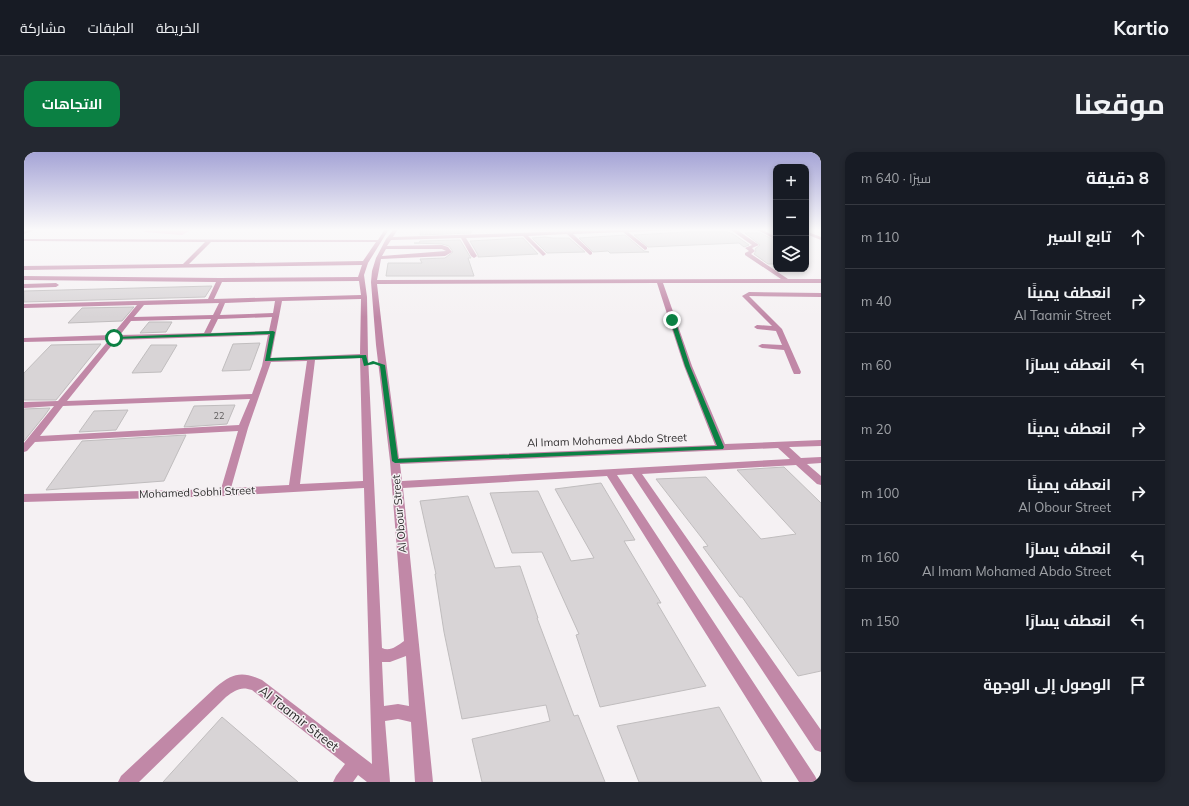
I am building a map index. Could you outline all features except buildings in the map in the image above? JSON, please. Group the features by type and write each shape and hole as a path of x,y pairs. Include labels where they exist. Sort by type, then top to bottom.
{"street":[{"path":"184,266 192,258"},
{"name":"Al Obour Street","path":"369,258 365,263 361,279 364,297 377,716 381,782"},
{"name":"Al Obour Street","path":"378,258 375,269 374,282 382,365 395,461 424,782"},
{"path":"754,258 787,281"},
{"path":"24,268 365,263"},
{"path":"24,278 220,280 361,279"},
{"path":"24,286 93,283 119,279"},
{"path":"210,301 220,280"},
{"path":"374,282 821,282"},
{"path":"660,282 688,366 720,447"},
{"path":"797,372 779,329 746,295 821,295"},
{"path":"24,306 364,297"},
{"path":"225,492 243,428 267,360 279,299"},
{"path":"206,335 223,301"},
{"path":"24,449 142,303"},
{"path":"744,306 757,307"},
{"path":"130,319 276,315"},
{"path":"757,327 779,329"},
{"path":"24,340 273,332"},
{"path":"24,349 33,340"},
{"path":"365,356 374,346 380,345"},
{"path":"762,346 788,348"},
{"path":"267,360 365,356 373,363 382,365"},
{"path":"294,488 311,358"},
{"path":"24,405 254,396"},
{"path":"32,439 243,428"},
{"name":"Al Imam Mohamed Abdo Street","path":"395,461 821,443"},
{"path":"781,445 821,482"},
{"path":"396,485 821,460"},
{"path":"634,470 821,744"},
{"path":"610,472 809,782"},
{"name":"Mohamed Sobhi Street","path":"24,498 225,492 369,484"},
{"path":"376,652 385,656 392,656 399,653 412,643"},
{"name":"Al Taamir Street","path":"128,782 220,692 229,685 238,681 248,681 256,685 381,782"},
{"path":"377,716 389,711 397,711 419,718"},
{"path":"342,782 357,763"}],"route":[{"path":"114,338 273,332 267,360 364,356 365,365 370,363 382,365 395,461 720,447 688,366 672,320"}]}
